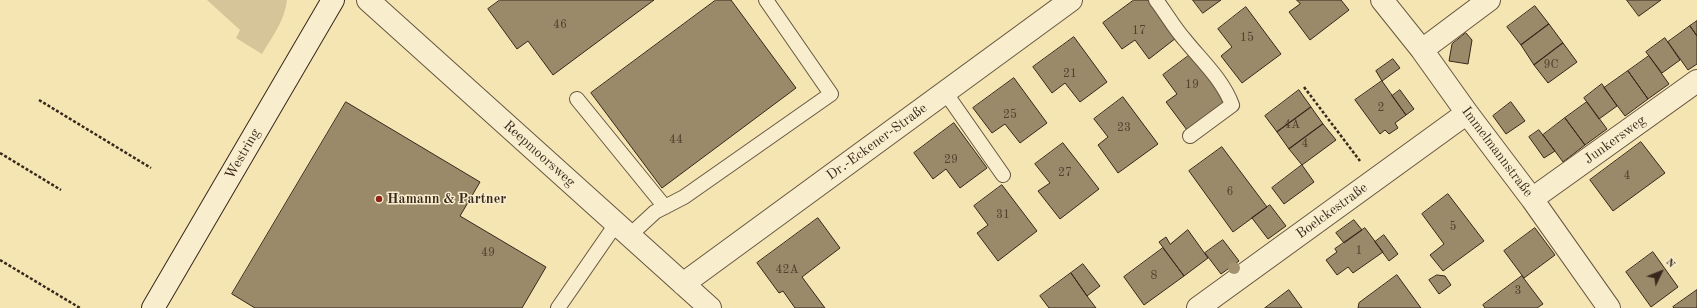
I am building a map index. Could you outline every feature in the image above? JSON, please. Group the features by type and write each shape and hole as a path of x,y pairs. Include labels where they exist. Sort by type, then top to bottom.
{"street":[{"name":"Westring","path":"152,308 333,0"},
{"name":"Reepmoorsweg","path":"368,0 710,308"},
{"name":"Dr.-Eckener-Straße","path":"683,284 1070,0"},
{"name":"Immelmannstraße","path":"1382,0 1422,50 1467,113 1532,199 1608,307"},
{"path":"1422,50 1489,0"},
{"name":"Junkersweg","path":"1532,199 1697,81"},
{"name":"Boelckestraße","path":"1198,308 1467,113"}],"lane":[{"path":"558,308 622,230 684,197 831,94 766,0"},
{"path":"1156,0 1228,95 1232,105 1190,136"},
{"path":"945,92 1003,175"},
{"path":"577,99 665,207"}],"path":[{"path":"1304,86 1375,180"},
{"path":"39,100 151,168"},
{"path":"0,153 61,190"},
{"path":"0,260 80,308"}],"shaded area":[{"path":"207,0 287,0 281,21 262,54 236,38 240,30"}],"building":[{"path":"500,0 654,0 553,75 528,41 517,49 488,9"},
{"path":"716,0 731,0 796,88 662,188 591,93"},
{"path":"1134,0 1148,0 1176,38 1149,59 1135,40 1122,49 1103,23"},
{"path":"1193,0 1221,0 1203,13"},
{"path":"1297,0 1341,0 1349,10 1310,40 1289,12 1300,4"},
{"path":"1627,0 1661,0 1639,16"},
{"path":"1535,6 1549,24 1521,45 1507,27"},
{"path":"1246,7 1281,54 1242,83 1221,56 1232,47 1218,29"},
{"path":"1697,21 1697,36 1690,26"},
{"path":"1549,24 1563,43 1534,65 1521,45"},
{"path":"1690,26 1697,36 1697,64 1688,70 1668,42"},
{"path":"1466,33 1472,40 1468,64 1449,61 1452,44"},
{"path":"1074,37 1107,82 1080,102 1065,83 1052,93 1033,67"},
{"path":"1665,38 1680,60 1662,73 1646,52"},
{"path":"1563,43 1577,62 1548,83 1534,65"},
{"path":"1191,54 1226,101 1187,130 1166,102 1177,94 1163,75"},
{"path":"1649,56 1669,84 1648,99 1628,71"},
{"path":"1393,59 1400,68 1382,81 1376,71"},
{"path":"1628,71 1648,99 1625,116 1604,88"},
{"path":"1014,78 1047,123 1020,143 1005,124 992,133 973,108"},
{"path":"1382,81 1406,115 1395,123 1398,128 1389,134 1385,130 1380,134 1355,100"},
{"path":"1602,84 1617,106 1599,119 1584,98"},
{"path":"1299,90 1311,107 1277,132 1265,116"},
{"path":"1400,90 1414,109 1406,115 1392,96"},
{"path":"1123,97 1158,144 1118,173 1098,145 1108,137 1094,119"},
{"name":"Hamann & Partner","path":"346,102 480,182 460,216 546,267 522,308 255,308 232,294"},
{"path":"1511,102 1525,121 1506,134 1493,116"},
{"path":"1587,102 1607,129 1585,145 1565,118"},
{"path":"1311,107 1323,124 1289,149 1277,132"},
{"path":"1565,118 1585,145 1563,162 1543,135"},
{"path":"954,123 987,168 960,188 946,169 933,179 914,153"},
{"path":"1323,124 1336,140 1302,165 1289,149"},
{"path":"1539,130 1555,151 1544,158 1529,137"},
{"path":"1641,142 1665,173 1613,211 1590,180"},
{"path":"1063,143 1099,189 1060,219 1038,191 1050,183 1035,164"},
{"path":"1222,147 1267,207 1233,232 1189,171"},
{"path":"1302,165 1314,182 1284,204 1272,188"},
{"path":"1002,185 1037,231 998,261 977,233 988,225 974,206"},
{"path":"1448,194 1484,241 1443,271 1430,255 1444,244 1422,214"},
{"path":"1270,205 1286,226 1268,239 1252,218"},
{"path":"818,218 840,248 802,277 825,308 795,308 783,291 779,293 757,263"},
{"path":"1354,220 1362,230 1344,243 1336,233"},
{"path":"1365,228 1383,252 1353,273 1348,267 1337,275 1326,260 1337,252 1335,249"},
{"path":"1535,228 1555,255 1524,278 1504,251"},
{"path":"1188,230 1208,258 1184,276 1159,242 1166,237 1170,244"},
{"path":"1384,235 1398,254 1389,261 1375,242"},
{"path":"1223,240 1239,261 1221,274 1205,253"},
{"path":"1163,248 1184,276 1144,305 1124,277"},
{"path":"1653,252 1678,287 1651,307 1626,272"},
{"path":"1083,264 1100,286 1087,296 1071,273"},
{"path":"1071,273 1096,308 1049,308 1040,296"},
{"path":"1397,275 1421,308 1358,308 1359,303"},
{"path":"1437,275 1445,276 1451,285 1439,294 1429,280"},
{"path":"1522,276 1543,304 1537,308 1485,308 1483,305"},
{"path":"1289,290 1302,308 1265,308"},
{"path":"1697,290 1697,308 1673,307"}],"place":[{"name":"Hamann & Partner","path":"379,199"}]}
